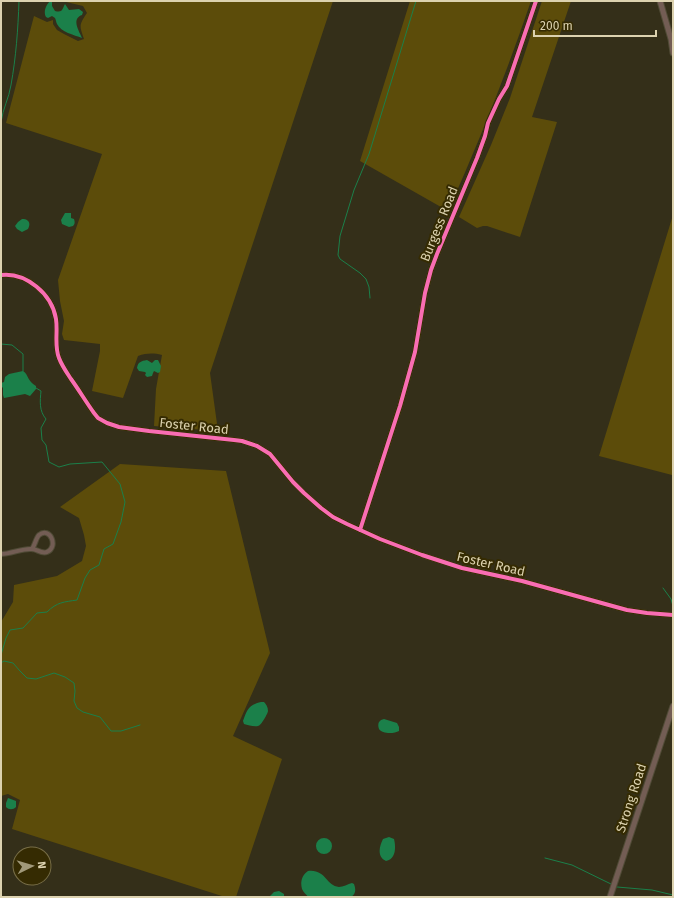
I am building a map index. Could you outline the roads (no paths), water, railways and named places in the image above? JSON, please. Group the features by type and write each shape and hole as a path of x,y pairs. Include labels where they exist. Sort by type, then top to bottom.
{"street":[{"name":"Burgess Road","path":"360,530 400,406 415,352 425,293 431,270 477,158 488,123 507,86 536,1"},
{"path":"660,1 671,39 673,53"},
{"name":"Foster Road","path":"1,275 11,274 29,280 49,301 56,316 56,347 59,358 65,370 98,418 106,423 123,428 242,441 257,446 267,452 293,482 321,508 340,520 380,539 462,568 522,581 638,612 673,615"},
{"path":"1,554 32,549 47,552 53,544 52,538 48,534 41,534 38,536 32,549"},
{"name":"Strong Road","path":"610,897 673,706"}],"waterway":[{"path":"1,122 13,75 19,1"},
{"path":"370,298 369,287 366,279 340,259 338,255 340,236 354,190 369,154 416,1"},
{"path":"1,344 12,345 23,354 23,371"},
{"path":"1,655 10,630 23,628 37,613 47,612 57,604 77,600 85,578 90,570 99,565 104,549 113,544 121,522 125,502 120,484 102,462 70,464 59,467 49,462 46,445 42,440 41,428 46,419 41,409 41,391 36,388"},
{"path":"663,588 671,599 673,606"},
{"path":"1,663 4,661 13,663 27,678 36,679 54,673 65,677 74,683 74,701 77,708 83,712 100,717 111,731 121,731 140,725"},
{"path":"545,858 572,865 611,884"},
{"path":"617,887 652,890 673,895"}]}
